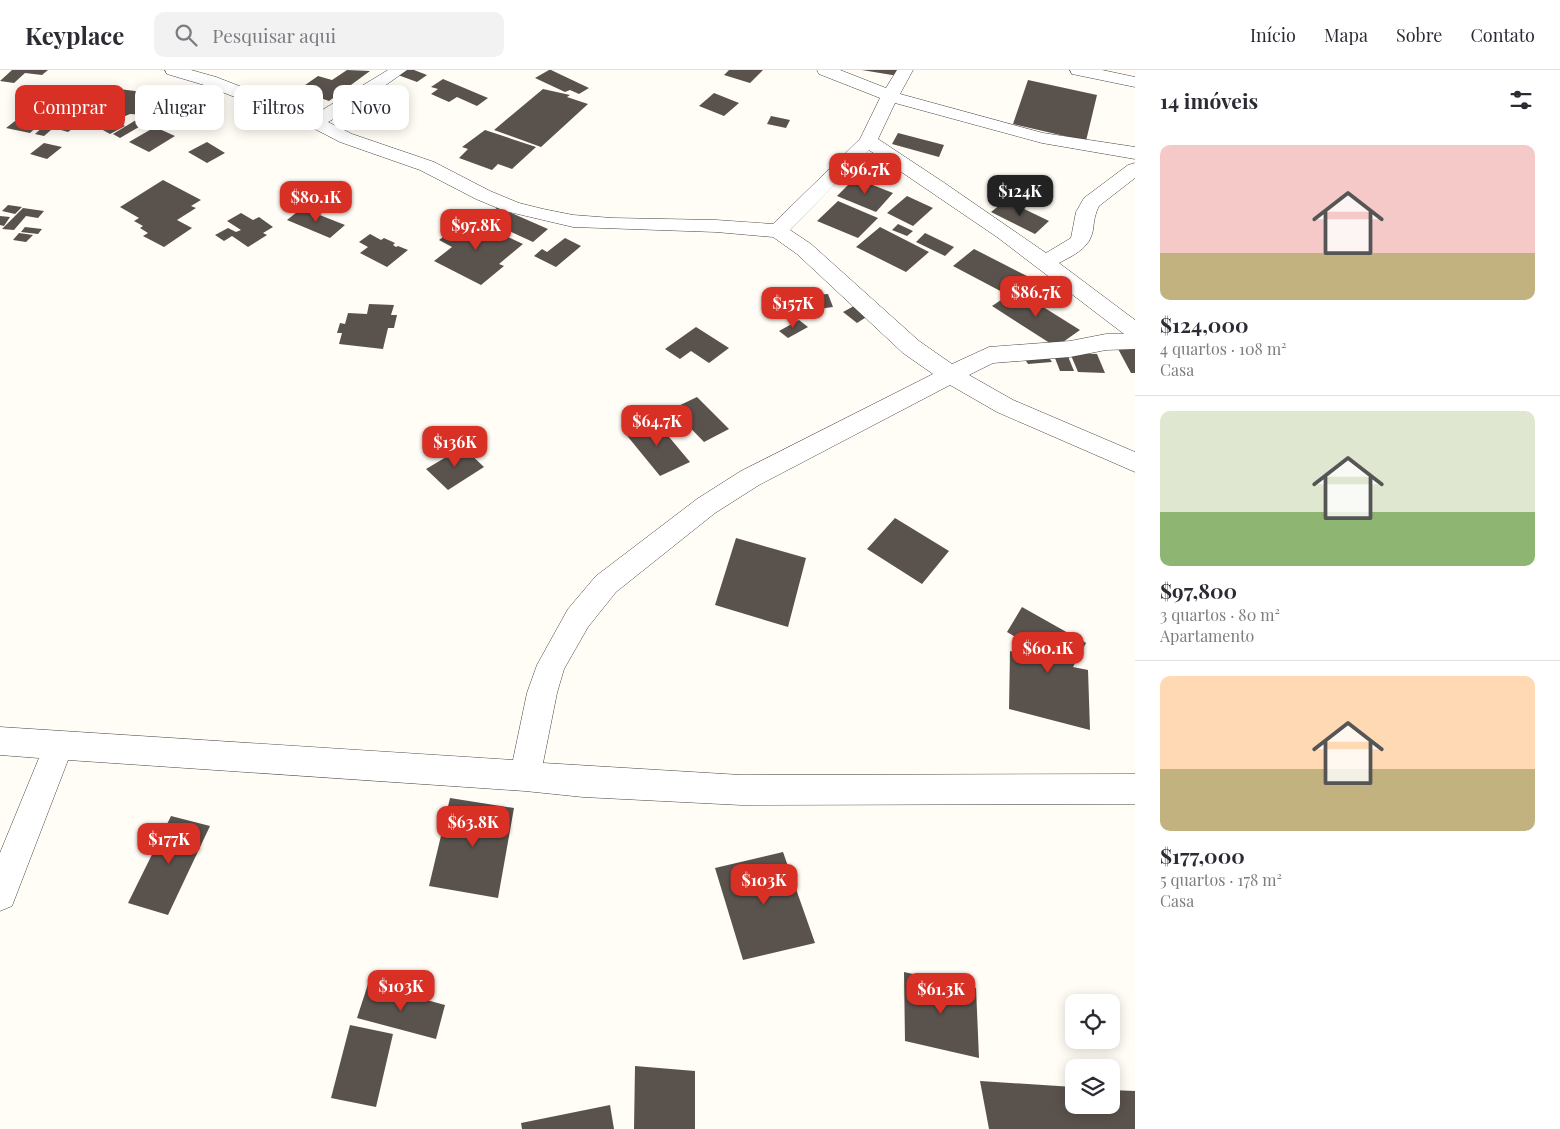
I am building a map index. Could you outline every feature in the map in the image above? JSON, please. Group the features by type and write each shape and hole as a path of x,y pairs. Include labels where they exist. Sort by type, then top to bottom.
{"street":[{"path":"173,70 234,91"},
{"path":"323,117 346,105 398,70"},
{"path":"825,70 892,97 1042,138 1135,153"},
{"path":"778,231 868,141 876,122 892,97 905,70"},
{"path":"1078,70 1135,82"},
{"path":"323,126 346,138 426,166 505,204 542,215 573,221 612,224 716,226 778,231 804,249 911,347 950,375 1005,406 1135,462"},
{"path":"868,141 940,187 1046,262 1135,331"},
{"path":"1046,262 1081,239 1086,210 1091,202 1135,169"},
{"path":"525,776 542,694 552,665 578,618 606,584 706,506 750,478 989,355 1070,349 1106,342 1135,341"},
{"path":"0,741 525,776 583,782 741,790 867,788 1135,789"},
{"path":"0,894 59,745"}],"building":[{"path":"12,70 48,70 42,75 25,73 14,83 0,81"},
{"path":"347,70 370,71 351,85 333,85 333,98 329,101 323,99 323,85 305,85 318,76 332,80"},
{"path":"405,70 414,70 427,75 417,82 398,75"},
{"path":"549,70 589,88 579,94 570,90 565,92 535,78"},
{"path":"729,70 763,70 750,83 724,75"},
{"path":"862,70 899,70 898,76"},
{"path":"443,79 488,98 477,106 457,97 449,102 431,94 438,89 431,87"},
{"path":"1028,80 1097,95 1086,141 1013,124"},
{"path":"543,89 570,95 567,97 588,104 541,147 494,130"},
{"path":"125,90 135,91 135,114 125,116"},
{"path":"714,93 739,103 724,116 699,106"},
{"path":"771,116 790,120 786,128 767,124"},
{"path":"15,121 15,130 6,128"},
{"path":"135,121 135,129 120,138 113,134 120,130 125,130 125,127"},
{"path":"16,130 33,130 30,133"},
{"path":"39,130 51,130 44,136 35,134"},
{"path":"103,130 118,130 110,134"},
{"path":"150,130 162,130 175,136 149,152 129,142"},
{"path":"485,130 536,147 512,169 498,164 492,170 459,158 468,149 462,147"},
{"path":"898,133 944,145 939,157 892,144"},
{"path":"207,142 225,153 207,163 188,152"},
{"path":"44,143 62,147 47,159 30,154"},
{"path":"855,178 893,193 876,212 837,196"},
{"path":"163,180 201,200 191,206 196,208 177,220 192,228 164,247 143,236 148,233 140,228 143,226 134,221 139,218 120,207"},
{"path":"907,196 933,208 913,226 887,213"},
{"path":"1006,200 1049,221 1035,234 991,212"},
{"path":"838,201 878,218 858,238 817,221"},
{"path":"8,205 22,207 15,214 2,211"},
{"path":"498,207 548,229 533,242 483,219"},
{"path":"23,208 44,211 38,218 26,216 14,230 2,229"},
{"path":"302,208 345,225 330,238 287,220"},
{"path":"241,213 253,220 259,217 273,227 263,233 267,235 248,247 232,236 224,241 215,235 228,228 236,232 241,230 227,221"},
{"path":"0,216 10,217 4,226 0,225"},
{"path":"468,218 523,244 499,264 504,266 481,285 434,261 452,247 439,240"},
{"path":"898,224 913,231 907,236 892,230"},
{"path":"25,227 42,229 38,234 21,232"},
{"path":"880,227 929,252 906,272 856,247"},
{"path":"19,233 33,235 26,242 13,240"},
{"path":"925,233 954,247 945,256 916,242"},
{"path":"370,234 381,240 384,238 395,243 393,245 396,247 408,250 387,267 360,253 368,247 359,242"},
{"path":"565,238 581,246 556,267 534,256 542,249 547,252"},
{"path":"974,249 1027,276 1006,294 953,266"},
{"path":"1016,290 1080,330 1056,347 992,306"},
{"path":"828,294 833,307 818,309 812,295"},
{"path":"369,304 394,305 391,315 397,315 394,328 388,328 383,349 339,344 342,333 337,333 340,323 345,324 348,313 367,314"},
{"path":"854,306 868,316 857,323 843,312"},
{"path":"799,320 808,327 788,338 779,331"},
{"path":"696,327 729,348 709,363 691,351 680,359 665,349"},
{"path":"1117,347 1135,347 1135,373 1131,373"},
{"path":"1046,353 1052,362 1028,364 1022,355"},
{"path":"1053,353 1067,354 1074,371 1060,371"},
{"path":"1070,353 1097,354 1105,373 1078,372"},
{"path":"697,397 729,429 704,442 672,409"},
{"path":"654,419 690,462 660,476 624,432"},
{"path":"463,447 484,467 448,490 426,469"},
{"path":"895,518 949,551 922,584 867,549"},
{"path":"736,538 806,558 788,627 715,605"},
{"path":"1022,607 1086,643 1073,667 1088,670 1090,730 1009,709 1010,651 1062,664 1007,632"},
{"path":"450,798 514,808 498,898 429,886"},
{"path":"171,816 210,826 168,915 128,903"},
{"path":"783,852 815,943 743,960 715,868"},
{"path":"904,972 976,988 979,1058 905,1041"},
{"path":"368,984 445,1005 436,1039 357,1018"},
{"path":"350,1025 393,1034 376,1107 331,1098"},
{"path":"635,1066 695,1071 695,1129 634,1129"},
{"path":"980,1081 1065,1086 1065,1114 1120,1114 1120,1090 1135,1091 1135,1129 989,1129"},
{"path":"610,1105 614,1129 522,1129 521,1123"}]}
